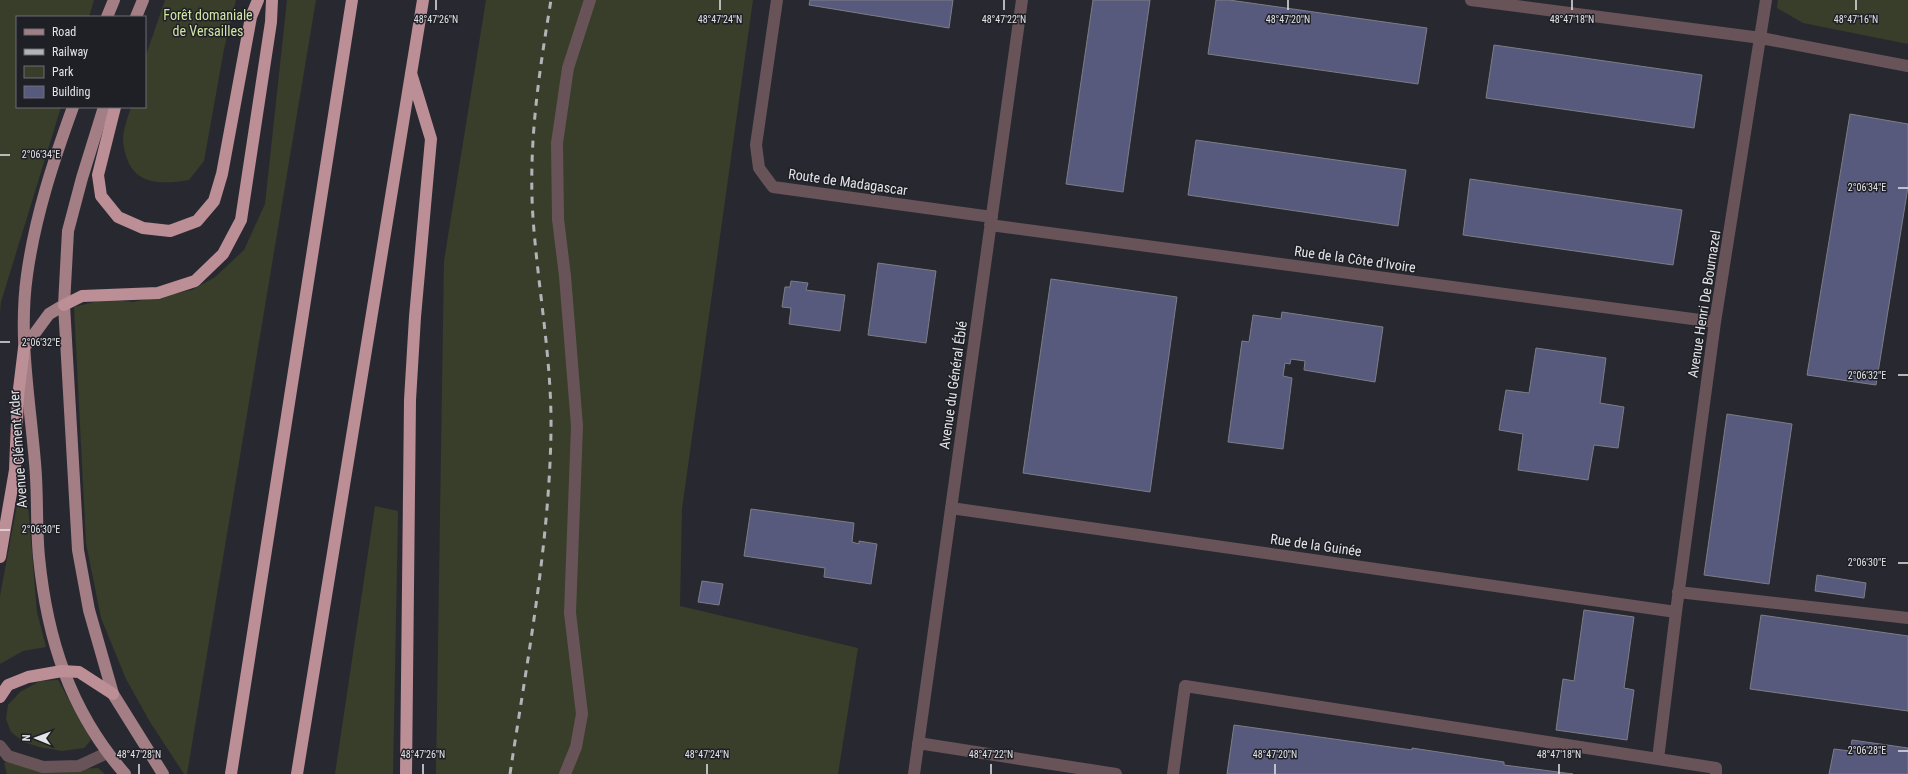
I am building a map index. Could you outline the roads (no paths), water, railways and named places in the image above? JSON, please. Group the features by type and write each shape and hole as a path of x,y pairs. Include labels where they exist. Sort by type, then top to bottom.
{"highway":[{"path":"115,108 98,175 101,196 118,217 143,228 170,231 197,221 214,201 222,174 251,17 258,0"},
{"path":"64,305 82,296 158,292 195,281 223,254 241,220 271,22 272,0"},
{"path":"230,774 352,0"},
{"path":"297,774 422,0"},
{"path":"406,774 410,400 415,317 431,138 411,70"},
{"path":"0,557 15,470 18,398 24,348"},
{"path":"0,697 8,685 28,677 62,670 79,672 113,694"}],"main road":[{"path":"107,16 114,0"},
{"path":"136,16 142,0"},
{"name":"Avenue Clément Ader","path":"73,108 53,162 36,227 24,301 24,348 36,465 39,557 47,615 62,670 81,710 107,753 125,774"},
{"path":"104,108 82,178 68,231 64,305 78,550 89,610 113,694 163,774"},
{"path":"24,348 49,314 64,305"}],"street":[{"path":"565,774 576,747 582,714 570,613 577,426 565,276 558,219 557,143 568,68 590,0"},
{"name":"Route de Madagascar","path":"777,0 756,145 759,168 773,187 991,221"},
{"name":"Avenue du Général Éblé","path":"914,774 1022,0"},
{"path":"1471,0 1761,38 1908,66"},
{"name":"Avenue Henri De Bournazel","path":"1658,760 1678,592 1715,322 1766,0"},
{"name":"Rue de la Côte d'Ivoire","path":"991,221 1715,322"},
{"name":"Rue de la Guinée","path":"952,508 1676,612"},
{"path":"1678,592 1908,618"},
{"path":"1173,774 1185,686 1716,768 1716,774"},
{"path":"918,743 1116,774"},
{"path":"0,746 8,756 43,767 79,766 107,753"}],"railway":[{"path":"510,774 542,561 549,475 551,405 535,245 532,163 533,136 542,54 551,0"}],"park label":[{"name":"Forêt domaniale de Versailles","path":"208,24"}]}
